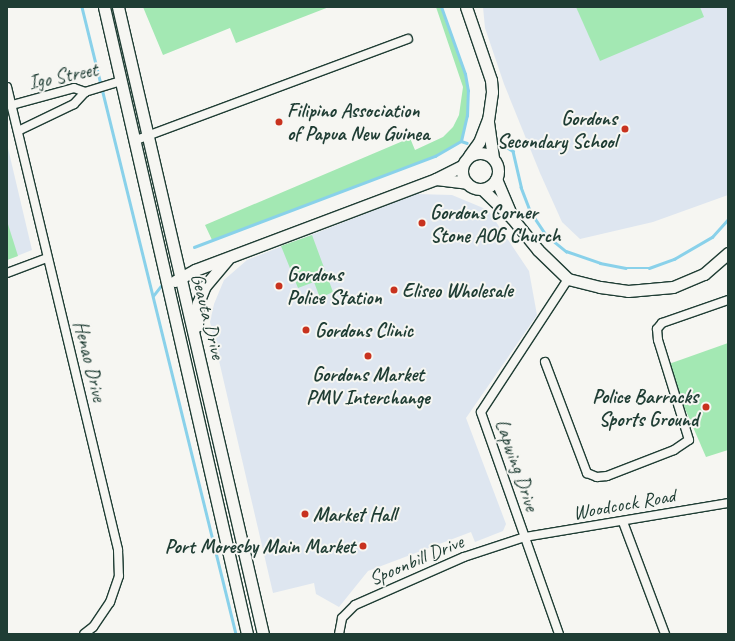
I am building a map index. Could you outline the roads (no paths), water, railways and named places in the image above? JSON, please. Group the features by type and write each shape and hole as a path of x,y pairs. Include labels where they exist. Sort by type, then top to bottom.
{"main road":[{"name":"Geauta Drive","path":"104,7 116,82 136,140 247,634"},
{"name":"Geauta Drive","path":"118,7 176,259 196,338 262,634"},
{"path":"466,7 491,80 488,119 493,158 498,168 496,179 512,218"},
{"path":"168,283 181,279 195,270 233,255 436,179 462,166 479,142 488,119"},
{"path":"469,156 481,153 493,158"},
{"path":"462,166 463,176 467,183"},
{"path":"436,179 467,183 482,189 512,218 538,250 568,278 628,291 673,287 704,274 728,253"},
{"path":"482,189 496,179"},
{"path":"196,338 198,303 205,286 233,255"},
{"path":"176,259 195,270"}],"street":[{"path":"136,140 408,39"},
{"name":"Igo Street","path":"12,106 74,88 85,92 116,82"},
{"name":"Henao Drive","path":"7,87 118,550 119,576 110,602 93,627 84,634"},
{"path":"18,131 74,104 85,92"},
{"path":"7,273 47,258"},
{"name":"Lapwing Drive","path":"559,634 481,412 568,278"},
{"path":"545,362 587,473 597,477 607,476 674,450 689,440 658,340 657,329 662,323 728,300"},
{"name":"Woodcock Road","path":"525,537 623,522 728,503"},
{"path":"623,522 665,634"},
{"name":"Spoonbill Drive","path":"339,634 342,618 355,605 464,557 525,537"}],"waterway":[{"path":"82,7 236,634"},
{"path":"194,247 435,156 461,141 467,116 468,91 465,74 441,7"},
{"path":"461,141 467,143"},
{"path":"501,144 513,151 521,187 530,211 546,235 566,251 600,263 626,268 649,268 674,259 712,237 728,219"},
{"path":"153,296 163,283"}],"place":[{"name":"Filipino Association of Papua New Guinea","path":"279,122"},
{"name":"Gordons Secondary School","path":"625,129"},
{"name":"Gordons Corner Stone AOG Church","path":"422,223"},
{"name":"Gordons Police Station","path":"279,286"},
{"name":"Eliseo Wholesale","path":"394,290"},
{"name":"Gordons Clinic","path":"306,330"},
{"name":"Gordons Market PMV Interchange","path":"368,356"},
{"name":"Police Barracks Sports Ground","path":"706,407"},
{"name":"Market Hall","path":"305,514"},
{"name":"Port Moresby Main Market","path":"363,546"}]}
